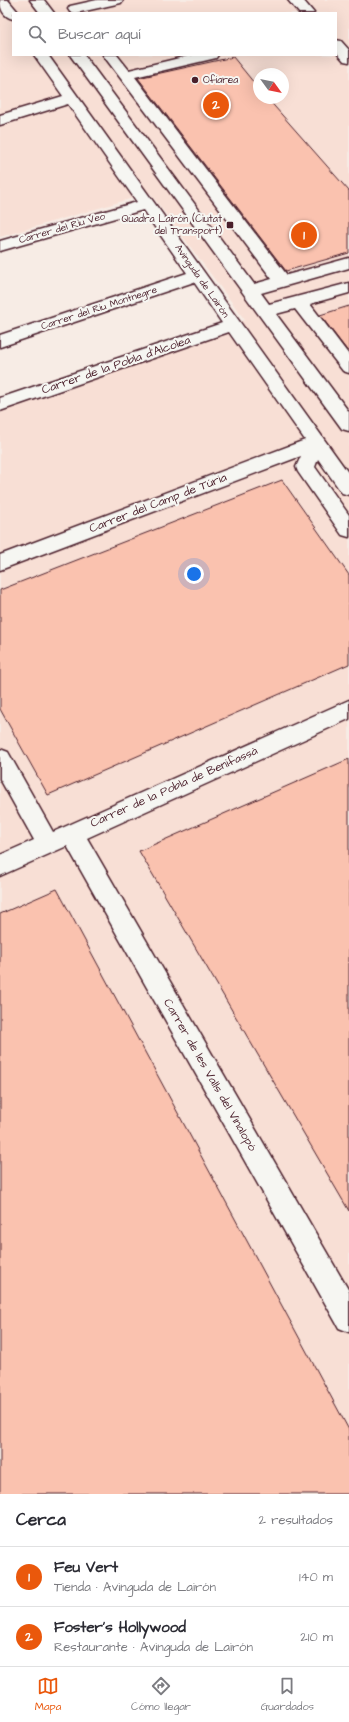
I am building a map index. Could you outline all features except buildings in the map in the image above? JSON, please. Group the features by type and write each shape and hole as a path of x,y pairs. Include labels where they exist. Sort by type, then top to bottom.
{"street":[{"path":"1,0 8,16"},
{"path":"37,0 45,12"},
{"path":"73,7 116,0"},
{"path":"295,0 306,12"},
{"path":"337,45 349,58"},
{"name":"Avinguda de Lairón","path":"42,56 349,488"},
{"path":"78,56 349,425"},
{"path":"111,56 283,281"},
{"path":"125,75 207,56"},
{"path":"0,120 72,98"},
{"name":"Carrer del Riu Veo","path":"0,246 147,204"},
{"path":"250,290 349,263"},
{"name":"Carrer del Riu Montnegre","path":"0,341 198,276"},
{"path":"266,312 349,288"},
{"path":"299,302 349,367"},
{"name":"Carrer de la Pobla d'Alcolea","path":"0,405 233,325"},
{"path":"317,443 305,467 349,530"},
{"name":"Carrer del Camp de Túria","path":"0,563 317,443"},
{"name":"Carrer de la Pobla de Benifassà","path":"0,866 349,709"},
{"path":"0,758 48,844"},
{"name":"Carrer de les Valls del Vinalopó","path":"72,833 349,1318"}],"shaded area":[{"path":"0,0 349,0 349,1494 0,1494 0,405 245,320 150,193 0,237"}],"place":[{"name":"Ofiarea","path":"195,80"},
{"name":"Foster's Hollywood","path":"216,105"},
{"name":"Quadra Lairón (Ciutat del Transport)","path":"230,225"},
{"name":"Feu Vert","path":"304,235"}]}
